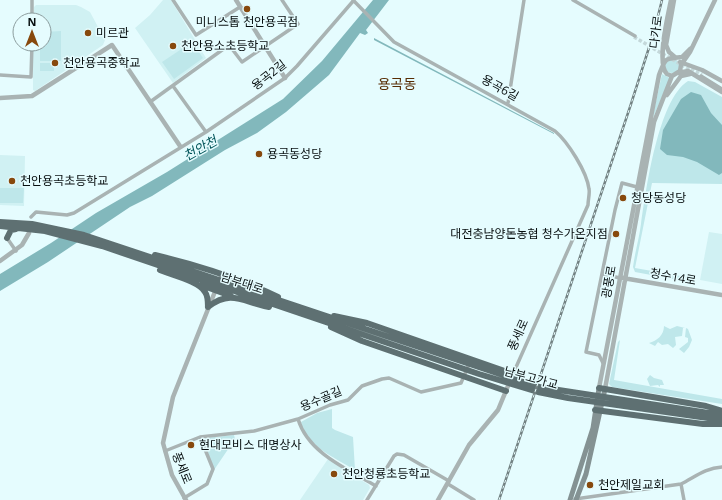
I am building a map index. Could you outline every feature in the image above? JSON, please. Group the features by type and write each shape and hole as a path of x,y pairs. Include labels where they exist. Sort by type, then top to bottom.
{"highway":[{"name":"남부대로","path":"0,222 53,228 102,241 122,250"},
{"path":"0,227 21,228"},
{"path":"0,227 7,238"},
{"path":"7,238 11,230 21,228"},
{"name":"남부대로","path":"21,228 45,231 122,250 389,341"},
{"path":"122,250 191,282 252,303 367,323 512,374"},
{"path":"122,250 179,261 255,286 298,310 362,341 506,391"},
{"path":"191,282 204,290 207,294 208,307"},
{"path":"208,307 218,300 231,296"},
{"name":"남부고가교","path":"389,341 538,392 675,411"},
{"path":"602,389 706,406 722,411"},
{"path":"598,410 703,424 722,424"},
{"path":"675,411 722,415"},
{"path":"675,411 722,420"}],"main road":[{"name":"광풍로","path":"576,500 586,474 602,389"},
{"name":"광풍로","path":"570,499 598,410"}],"street":[{"path":"32,0 32,12"},
{"path":"173,0 195,34 198,35 240,7"},
{"path":"236,0 285,78"},
{"path":"150,102 229,45 242,62 298,24 282,0"},
{"name":"용곡6길","path":"353,0 394,42 555,131 572,149 589,188"},
{"name":"용곡2길","path":"31,217 36,212 66,215 74,213 180,146 206,132 285,78 353,0"},
{"path":"508,104 524,0"},
{"path":"573,0 634,36"},
{"name":"다가로","path":"662,66 663,47 671,0"},
{"name":"다가로","path":"674,0 666,45 669,52 676,58"},
{"path":"678,73 681,63 688,56 690,49 715,0"},
{"path":"0,98 32,96 112,45 180,146"},
{"path":"658,79 663,47"},
{"path":"690,49 682,57 667,58 662,66 666,74 672,76 688,71 722,82"},
{"path":"0,76 31,77 32,52"},
{"path":"688,56 691,66"},
{"path":"676,58 681,63 691,66 701,75 722,89"},
{"name":"광풍로","path":"602,389 606,350 658,79 662,66"},
{"path":"664,99 682,76 687,74 701,75"},
{"name":"광풍로","path":"602,389 625,279 654,122 672,76"},
{"path":"173,86 206,132"},
{"path":"606,350 599,355 586,352 622,183 637,187"},
{"name":"풍세로","path":"438,500 469,445 498,410 512,374 588,204 589,188"},
{"path":"0,261 16,251 27,240 29,233"},
{"path":"7,238 16,251"},
{"path":"208,307 222,274"},
{"path":"602,274 620,278"},
{"name":"청수14로","path":"620,278 722,295"},
{"name":"풍세로","path":"185,499 172,475 163,443 174,397 208,307"},
{"path":"599,355 604,365"},
{"path":"464,377 471,359"},
{"name":"용수골길","path":"165,451 200,437 254,431 298,419 330,405 348,400 362,386 382,379 388,378 421,392 461,383 464,377"},
{"name":"용수골길","path":"298,419 307,439 315,448 376,486"},
{"path":"185,499 207,484 213,469 200,437"},
{"path":"367,500 394,456 401,454 448,482 474,500"},
{"path":"570,499 576,500 681,484 700,472 722,466"},
{"path":"681,484 684,500"}],"shaded area":[{"name":"천안용소초등학교","path":"163,0 171,0 206,58 173,83 135,28 150,15"},
{"path":"373,0 389,0 366,30 368,33 365,35 360,33 329,75 286,112 257,133 225,150 152,196 130,207 48,262 0,291 0,274 96,213 167,172 283,99 322,61"},
{"name":"천안용곡중학교","path":"36,5 76,5 81,7 90,12 105,40 103,45 35,91 33,90 33,52 52,52 52,12 34,12 34,7"},
{"path":"61,31 61,61 40,61 40,52 52,52 52,32"},
{"path":"374,38 554,133 554,134 374,40"},
{"path":"192,42 203,58 174,79 162,62"},
{"path":"669,59 675,59 679,63 679,69 675,73 669,73 665,69 665,63"},
{"path":"40,63 54,63 54,71 40,71"},
{"path":"662,74 670,78 652,120"},
{"path":"688,81 695,82 722,97 722,184 652,183 635,268 686,277 684,281 635,272 633,267 650,169 661,126 678,91"},
{"path":"691,92 701,95 711,113 722,125 722,173 719,175 697,162 683,157 667,155 660,149 663,130 681,99"},
{"name":"천안용곡초등학교","path":"0,155 25,156 24,206 0,205"},
{"path":"0,188 24,188 23,203 0,203"},
{"path":"709,232 722,234 722,284 700,280"},
{"path":"664,326 670,329 677,326 685,328 683,328 682,336 675,337 676,345 673,348 668,344 662,345 658,342 655,346 649,343 660,337"},
{"path":"686,328 688,329 692,340 684,353 679,349 688,342 688,338 685,337"},
{"path":"620,340 614,380 722,399 722,404 612,387 609,384 618,342"},
{"path":"650,375 654,378 662,380 664,385 660,385 660,387 658,385 650,386 647,379"},
{"path":"332,409 332,428 353,437 355,470 323,451 304,431 301,422 317,413"},
{"path":"234,435 235,439 214,470 204,441 206,438"},
{"name":"천안청룡초등학교","path":"328,459 369,485 370,488 363,500 300,500"}],"tunnel":[{"path":"634,37 692,71"},
{"path":"691,69 702,75"}],"railway":[{"path":"499,500 631,104 654,32 662,0"}],"place":[{"name":"미니스톱 천안용곡점","path":"247,9"},
{"name":"미르관","path":"88,33"},
{"name":"천안용소초등학교","path":"173,46"},
{"name":"천안용곡중학교","path":"55,63"},
{"name":"용곡동성당","path":"259,154"},
{"name":"천안용곡초등학교","path":"12,181"},
{"name":"청당동성당","path":"623,198"},
{"name":"대전충남양돈농협 청수가온지점","path":"616,234"},
{"name":"현대모비스 대명상사","path":"191,445"},
{"name":"천안청룡초등학교","path":"334,474"},
{"name":"천안제일교회","path":"590,485"}],"district":[{"name":"용곡동","path":"397,84"}],"water label":[{"name":"천안천","path":"200,148"}]}
